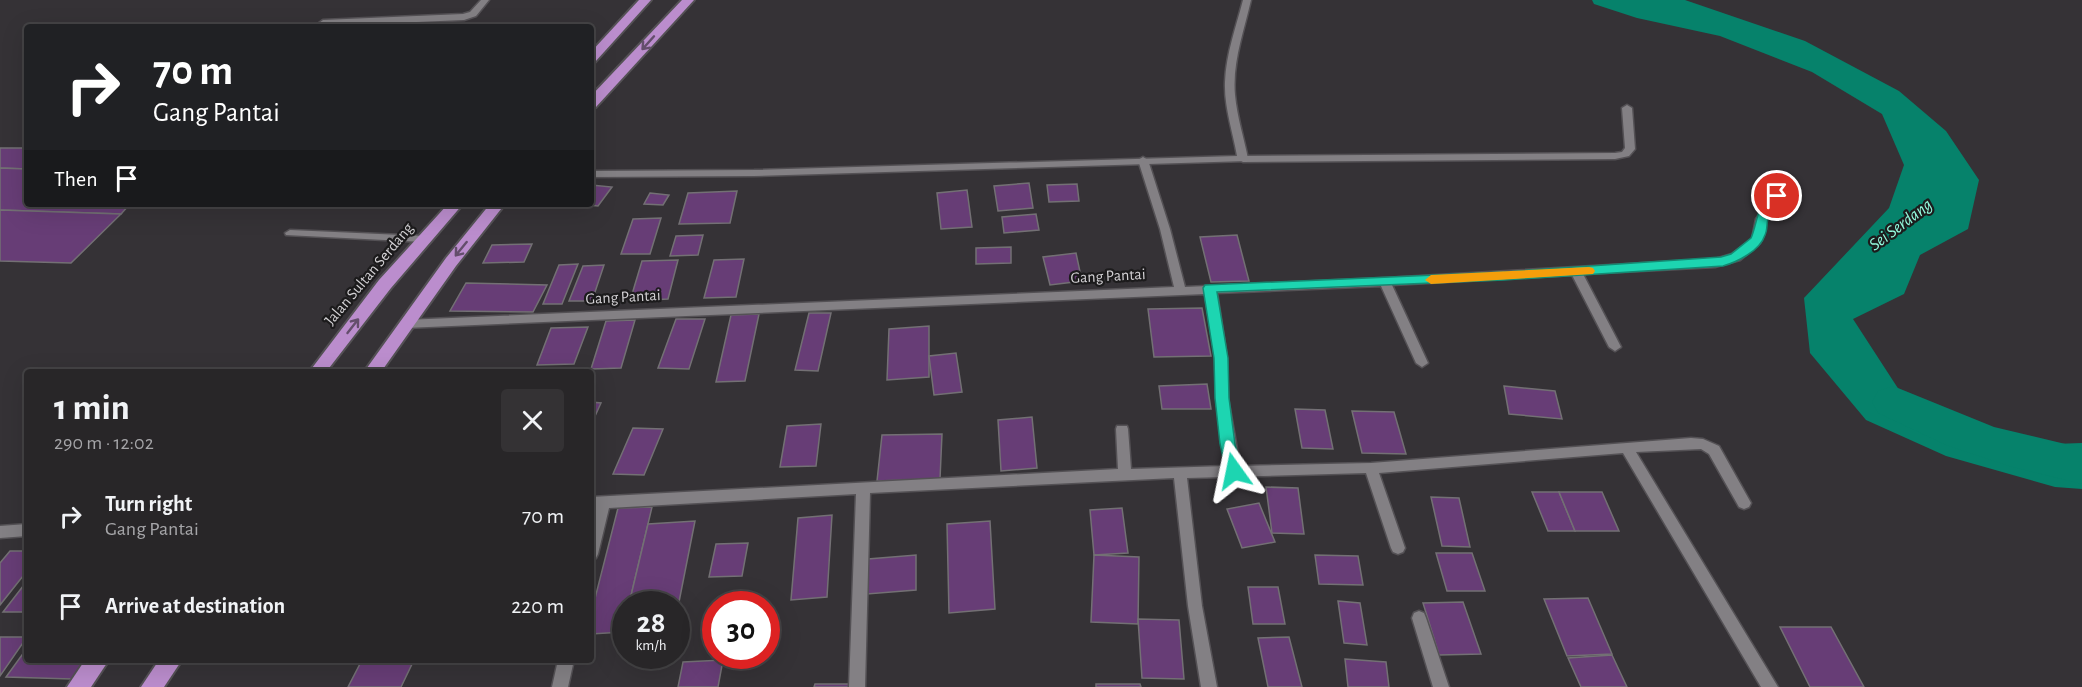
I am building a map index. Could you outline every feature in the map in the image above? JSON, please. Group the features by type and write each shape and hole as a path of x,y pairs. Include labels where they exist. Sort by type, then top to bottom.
{"highway":[{"path":"594,56 645,0"},
{"path":"594,101 688,0"},
{"name":"Jalan Sultan Serdang","path":"319,369 385,284 453,207"},
{"path":"374,369 405,324 496,207"},
{"path":"78,687 96,663"},
{"path":"152,687 169,663"}],"street":[{"path":"323,23 469,16 475,13 485,0"},
{"path":"1243,159 1230,95 1230,78 1232,58 1247,0"},
{"path":"594,174 813,173 1143,160 1615,156 1625,154 1630,149 1627,108"},
{"path":"1143,160 1165,229 1180,289"},
{"name":"Gang Pantai","path":"405,324 1385,282 1576,272 1729,260 1756,241 1764,214 1777,196"},
{"path":"290,233 424,239"},
{"path":"1576,272 1615,347"},
{"path":"1385,282 1422,363"},
{"path":"1209,288 1221,358 1222,398 1234,471"},
{"path":"1122,429 1125,474"},
{"path":"594,528 597,503 1125,474 1371,468 1691,443 1707,445 1714,450 1744,503"},
{"path":"1626,447 1770,687"},
{"path":"1371,468 1398,548"},
{"path":"1180,473 1195,606 1209,687"},
{"path":"856,687 863,488"},
{"path":"0,532 24,530"},
{"path":"1419,618 1441,687"},
{"path":"560,687 565,663"}],"water":[{"path":"1592,0 1685,0 1805,41 1899,91 1946,131 1979,180 1968,229 1920,255 1904,294 1853,319 1914,413 1991,446 2082,443 2082,489 2055,487 1946,456 1866,420 1810,353 1804,298 1889,208 1904,165 1882,114 1812,72 1720,36 1637,18 1594,4"}],"building":[{"path":"0,148 24,148 24,169 0,168"},
{"path":"0,168 24,169 24,207 127,207 121,214 0,210"},
{"path":"1029,183 1033,208 998,211 994,186"},
{"path":"1077,184 1079,201 1049,202 1047,185"},
{"path":"594,185 612,187 598,206 594,206"},
{"path":"967,190 972,227 941,229 937,193"},
{"path":"737,191 730,223 679,224 688,193"},
{"path":"650,193 669,195 663,205 644,204"},
{"path":"0,210 121,214 71,263 0,261"},
{"path":"1036,214 1039,230 1004,233 1002,217"},
{"path":"661,218 650,254 621,254 633,219"},
{"path":"703,235 698,255 670,256 676,236"},
{"path":"1237,235 1249,281 1211,282 1200,237"},
{"path":"532,244 524,262 483,263 492,245"},
{"path":"1011,247 1011,263 976,264 976,248"},
{"path":"1076,253 1082,281 1050,285 1043,257"},
{"path":"744,259 736,297 704,298 714,260"},
{"path":"678,260 668,299 630,301 642,261"},
{"path":"578,264 562,304 543,304 559,265"},
{"path":"604,265 592,301 569,301 583,266"},
{"path":"466,283 547,285 533,312 450,311"},
{"path":"1202,308 1211,356 1154,357 1148,309"},
{"path":"809,313 831,313 818,371 795,370"},
{"path":"759,314 745,381 716,382 731,315"},
{"path":"676,319 705,319 689,369 658,368"},
{"path":"635,320 621,368 591,369 606,321"},
{"path":"929,326 929,377 887,380 889,329"},
{"path":"588,327 574,364 537,365 551,328"},
{"path":"956,353 962,392 934,395 929,356"},
{"path":"1207,384 1211,409 1162,409 1159,386"},
{"path":"1504,386 1555,391 1562,419 1509,414"},
{"path":"594,402 601,403 594,418"},
{"path":"1295,409 1325,410 1333,449 1302,448"},
{"path":"1352,411 1394,412 1406,454 1362,453"},
{"path":"1032,417 1037,468 1001,471 998,420"},
{"path":"821,424 816,466 780,467 787,426"},
{"path":"633,428 663,429 644,475 613,474"},
{"path":"942,434 940,479 877,481 882,435"},
{"path":"1266,487 1298,488 1304,534 1272,533"},
{"path":"1532,492 1559,492 1575,531 1548,531"},
{"path":"1559,492 1602,492 1619,531 1575,531"},
{"path":"1431,497 1459,498 1470,547 1442,546"},
{"path":"1259,503 1275,542 1242,548 1227,509"},
{"path":"652,507 632,591 612,591 612,633 594,634 594,602 618,508"},
{"path":"1122,508 1128,553 1094,555 1090,510"},
{"path":"832,515 827,597 791,600 798,518"},
{"path":"695,521 681,591 632,591 648,524"},
{"path":"990,521 995,609 949,613 947,524"},
{"path":"748,543 742,576 709,577 716,544"},
{"path":"10,551 24,551 24,575 0,605 0,563"},
{"path":"1436,553 1472,553 1485,591 1447,591"},
{"path":"916,555 916,590 867,594 868,559"},
{"path":"1094,555 1139,557 1138,624 1091,622"},
{"path":"1315,555 1358,556 1363,585 1319,584"},
{"path":"24,585 24,612 3,612"},
{"path":"1248,587 1278,587 1285,624 1253,624"},
{"path":"1588,598 1612,654 1567,656 1544,599"},
{"path":"1338,601 1360,603 1367,645 1344,643"},
{"path":"1463,602 1481,654 1439,655 1423,603"},
{"path":"1138,619 1179,620 1184,679 1142,678"},
{"path":"1780,627 1831,627 1864,687 1810,687"},
{"path":"0,637 24,637 24,641 0,676"},
{"path":"1289,637 1302,687 1268,687 1258,638"},
{"path":"24,652 24,663 83,663 72,679 6,677"},
{"path":"1612,655 1627,687 1581,687 1568,658"},
{"path":"1345,659 1386,662 1389,687 1348,687"},
{"path":"702,661 702,669 721,669 718,687 678,687 682,669 690,669 690,662"},
{"path":"360,663 413,663 401,687 348,687"},
{"path":"815,684 853,684 853,687 814,687"},
{"path":"1096,684 1140,684 1141,687 1096,687"}],"waterway":[{"name":"Sei Serdang","path":"1893,402 1938,424 1985,442 2082,466"}],"slow traffic":[{"path":"1431,280 1589,271"}],"route":[{"path":"1234,471 1222,398 1221,358 1209,288 1504,276 1715,263 1729,260 1756,241 1761,219 1777,196"}]}
